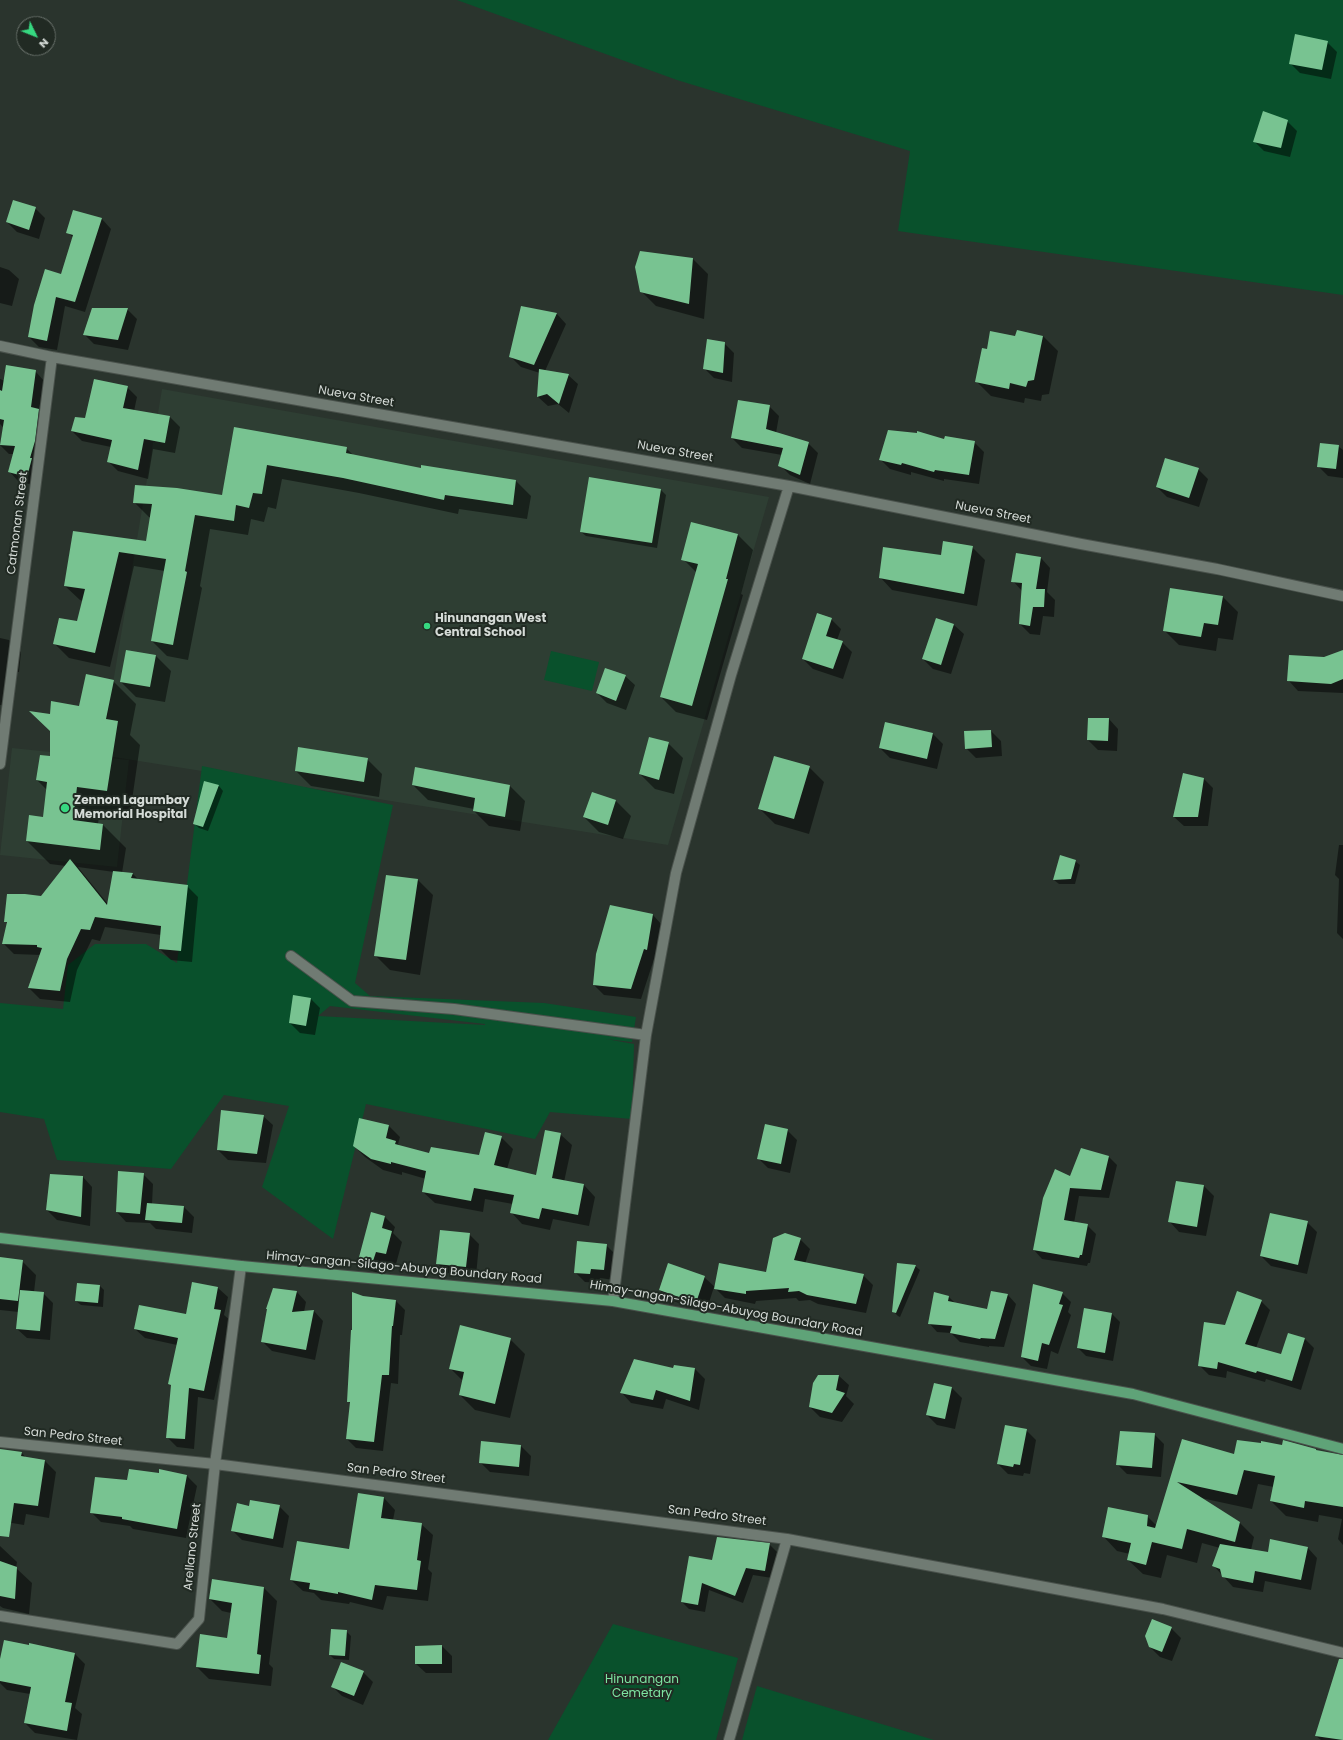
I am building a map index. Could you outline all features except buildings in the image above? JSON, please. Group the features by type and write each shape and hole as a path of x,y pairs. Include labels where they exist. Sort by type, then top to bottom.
{"main road":[{"name":"Himay-angan-Silago-Abuyog Boundary Road","path":"0,1238 241,1266 612,1301 1132,1394 1343,1449"}],"street":[{"name":"Nueva Street","path":"0,346 52,357 789,486 1081,544 1217,569 1343,596"},
{"name":"Catmonan Street","path":"0,764 52,357"},
{"path":"612,1301 646,1035 676,873 731,675 789,486"},
{"path":"291,956 352,1001 454,1009 646,1035"},
{"name":"Arellano Street","path":"0,1616 177,1644 198,1619 215,1464 241,1266"},
{"name":"San Pedro Street","path":"0,1442 215,1464 787,1539 1162,1609 1343,1653"},
{"path":"729,1740 787,1539"}],"shaded area":[{"name":"Hinunangan West Central School","path":"162,389 769,497 668,845 101,755"},
{"name":"Zennon Lagumbay Memorial Hospital","path":"12,748 129,760 117,867 0,855"}],"green space":[{"path":"457,0 1343,0 1343,295 898,231 910,151 677,80"},
{"path":"551,651 599,662 592,691 544,680"},
{"path":"202,766 393,805 355,983 370,996 544,1003 636,1017 632,1042 606,1039 634,1044 632,1119 550,1112 535,1139 366,1104 333,1239 262,1187 289,1106 224,1095 171,1169 57,1160 44,1119 0,1112 0,1003 63,1009 68,965 95,944 146,944 177,963","holes":["330,1006 485,1025 318,1016"]},
{"name":"Hinunangan Cemetary","path":"613,1624 738,1658 716,1740 548,1740"},
{"path":"757,1686 934,1740 742,1740"}],"place":[{"name":"Hinunangan West Central School","path":"427,626"},
{"name":"Zennon Lagumbay Memorial Hospital","path":"65,808"}]}
